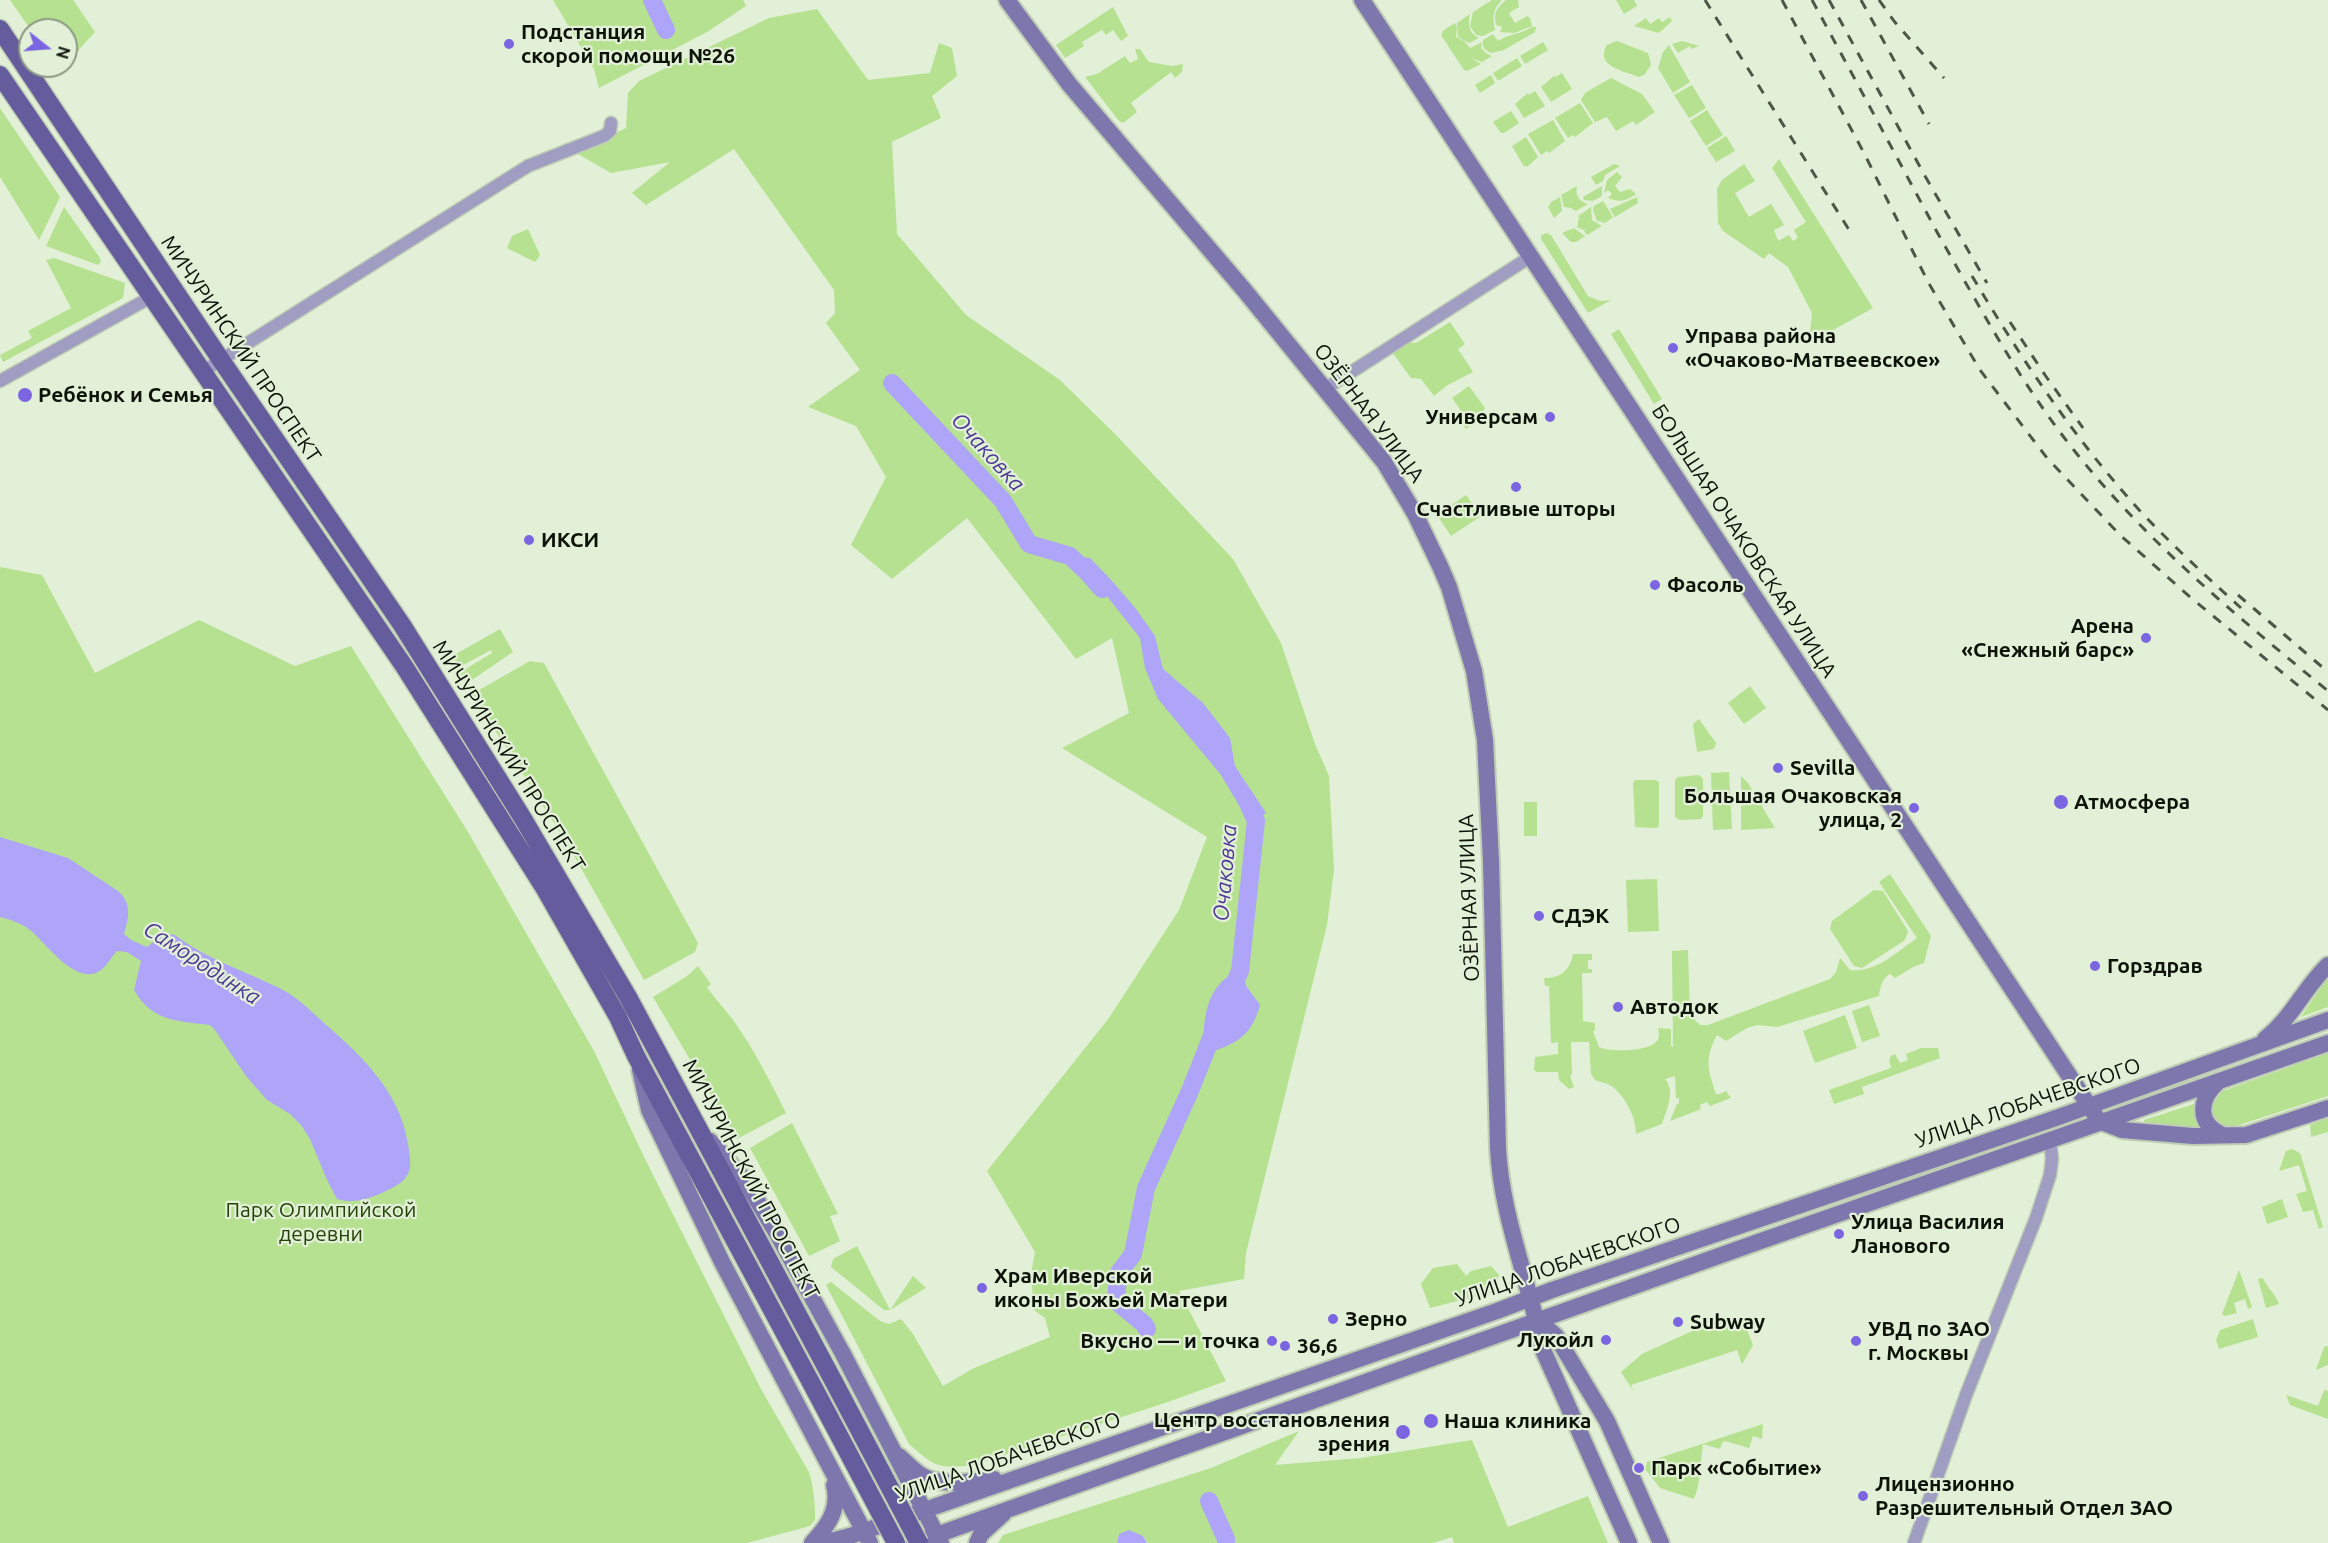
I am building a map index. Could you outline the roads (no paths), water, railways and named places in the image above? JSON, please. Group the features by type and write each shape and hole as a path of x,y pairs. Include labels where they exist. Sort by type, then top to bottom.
{"main road":[{"name":"ОЗЁРНАЯ УЛИЦА","path":"1007,0 1069,84 1384,462 1415,514 1449,587 1474,671 1482,715 1487,772 1498,1164 1507,1209 1538,1320"},
{"name":"БОЛЬШАЯ ОЧАКОВСКАЯ УЛИЦА","path":"1362,0 2099,1121"},
{"name":"МИЧУРИНСКИЙ ПРОСПЕКТ","path":"0,29 402,626 522,817 628,997 919,1543"},
{"name":"МИЧУРИНСКИЙ ПРОСПЕКТ","path":"0,75 422,693 544,889 618,1017 636,1056 896,1543"},
{"path":"2247,1048 2263,1041 2282,1024 2328,965"},
{"name":"УЛИЦА ЛОБАЧЕВСКОГО","path":"823,1543 866,1537 924,1510 2090,1105 2328,1020"},
{"name":"УЛИЦА ЛОБАЧЕВСКОГО","path":"914,1543 939,1539 1008,1508 2099,1121 2328,1043"},
{"path":"636,1056 649,1110 722,1262 866,1537"},
{"path":"2218,1082 2210,1089 2203,1112 2206,1124 2213,1131 2223,1135"},
{"path":"2099,1121 2122,1130 2193,1136 2246,1135 2328,1108"},
{"path":"699,1129 744,1179 760,1205 843,1354 939,1539"},
{"path":"1538,1320 1539,1341 1629,1543"},
{"path":"1538,1320 1556,1336 1607,1421 1661,1543"},
{"path":"816,1443 837,1457 858,1456 864,1452 872,1438 873,1414"},
{"path":"893,1452 923,1476 935,1480 965,1482 1019,1477"},
{"path":"812,1543 823,1531 835,1507 836,1496 827,1465"},
{"path":"977,1543 981,1534 1008,1508"}],"street":[{"path":"202,372 528,166 604,136 610,131 611,123"},
{"path":"1325,389 1530,257"},
{"path":"0,381 151,297"},
{"path":"1914,1543 1966,1395 2036,1218 2052,1159 2050,1140"}],"water":[{"path":"1070,556 1090,558 1113,582 1155,636 1163,669 1203,703 1230,738 1235,766 1266,813 1256,821 1246,817 1221,775 1158,699 1145,668 1140,638 1087,571"},
{"name":"Самородинка","path":"0,837 68,858 118,891 126,900 128,916 124,934 131,940 147,947 162,936 175,935 214,959 285,991 305,1006 365,1062 377,1076 397,1108 404,1125 410,1159 409,1171 403,1181 384,1192 364,1199 344,1201 337,1199 310,1139 301,1125 290,1114 267,1100 246,1076 215,1030 210,1025 167,1018 141,1001 134,990 141,961 127,952 117,951 98,972 89,974 80,972 61,960 27,928 0,917"},
{"path":"1240,971 1247,987 1260,1005 1256,1016 1252,1025 1240,1038 1204,1054 1205,1017 1208,1005 1219,984 1228,976"},
{"path":"1129,1530 1143,1536 1147,1543 1117,1543 1119,1534"}],"waterway":[{"name":"Очаковка","path":"652,0 666,30"},
{"name":"Очаковка","path":"892,383 1003,501 1029,544 1070,556 1102,589"},
{"name":"Очаковка","path":"1230,994 1240,971 1256,821 1246,799"},
{"name":"Очаковка","path":"1147,1329 1116,1301 1118,1274 1133,1254 1146,1188 1190,1091 1213,1033"},
{"name":"Очаковка","path":"1209,1501 1226,1543"}],"railway":[{"path":"1705,0 1851,233"},
{"path":"1782,0 1864,153 1928,282 1980,370 2047,458 2120,535 2190,597 2328,710"},
{"path":"1812,0 1969,289 2002,346 2057,428 2105,487 2165,550 2229,608 2328,691"},
{"path":"1829,0 1925,176 1987,283"},
{"path":"1861,0 1929,124"},
{"path":"1879,0 1894,21 1944,78"},
{"path":"1972,276 2030,369 2072,429 2118,486 2190,561 2241,608"},
{"path":"2010,322 2083,428"},
{"path":"2238,595 2328,672"}],"place":[{"name":"Подстанция скорой помощи №26","path":"509,44"},
{"name":"Управа района «Очаково-Матвеевское»","path":"1673,348"},
{"name":"Ребёнок и Семья","path":"25,395"},
{"name":"Универсам","path":"1550,417"},
{"name":"Счастливые шторы","path":"1516,487"},
{"name":"ИКСИ","path":"529,540"},
{"name":"Фасоль","path":"1655,585"},
{"name":"Арена «Снежный барс»","path":"2146,638"},
{"name":"Sevilla","path":"1778,768"},
{"name":"Атмосфера","path":"2061,802"},
{"name":"Большая Очаковская улица, 2","path":"1914,808"},
{"name":"СДЭК","path":"1539,916"},
{"name":"Горздрав","path":"2095,966"},
{"name":"Автодок","path":"1618,1007"},
{"name":"Улица Василия Ланового","path":"1839,1234"},
{"name":"Храм Иверской иконы Божьей Матери","path":"982,1288"},
{"name":"Зерно","path":"1333,1319"},
{"name":"Subway","path":"1678,1322"},
{"name":"Лукойл","path":"1606,1340"},
{"name":"Вкусно — и точка","path":"1272,1341"},
{"name":"УВД по ЗАО г. Москвы","path":"1856,1341"},
{"name":"36,6","path":"1285,1346"},
{"name":"Наша клиника","path":"1431,1421"},
{"name":"Центр восстановления зрения","path":"1403,1432"},
{"name":"Парк «Событие»","path":"1639,1468"},
{"name":"Лицензионно Разрешительный Отдел ЗАО","path":"1863,1496"}],"park label":[{"name":"Парк Олимпийской деревни","path":"321,1222"}]}
